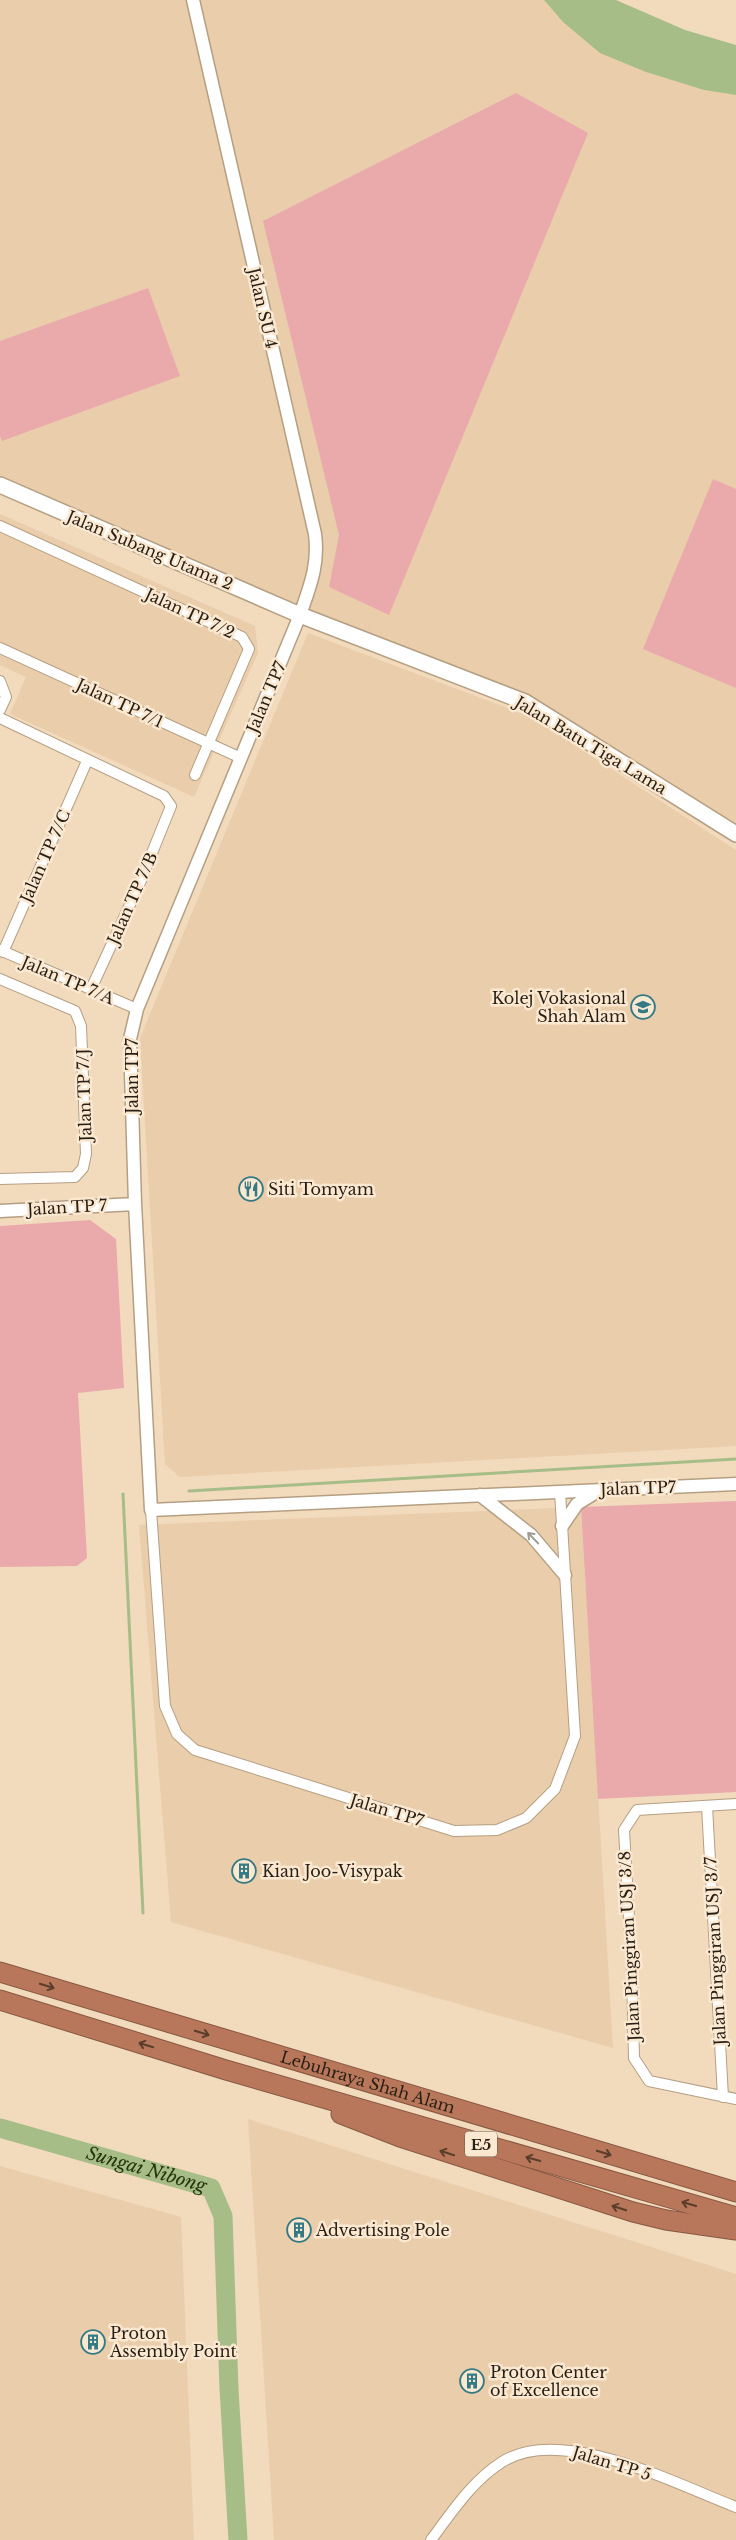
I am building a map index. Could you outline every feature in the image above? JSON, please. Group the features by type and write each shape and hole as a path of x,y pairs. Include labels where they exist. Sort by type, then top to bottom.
{"highway":[{"name":"Lebuhraya Shah Alam","path":"0,1972 736,2192"},
{"name":"Lebuhraya Shah Alam","path":"0,2000 226,2070 736,2217"},
{"path":"226,2070 279,2094 350,2117 400,2138 633,2212 666,2220 736,2230"}],"main road":[{"name":"Jalan Subang Utama 2","path":"0,485 300,615"},
{"name":"Jalan Batu Tiga Lama","path":"300,615 525,702 736,834"}],"street":[{"name":"Jalan SU 4","path":"193,0 315,534 316,569 300,615"},
{"name":"Jalan TP 7/2","path":"0,526 242,637 249,649 195,775"},
{"name":"Jalan TP7","path":"300,615 136,1009 130,1039 135,1204 151,1510 165,1706 177,1734 195,1750 454,1831 497,1830 526,1818 555,1789 575,1736 560,1492"},
{"name":"Jalan TP 7/1","path":"0,648 241,758"},
{"path":"0,681 6,696 0,710"},
{"path":"0,718 87,761"},
{"name":"Jalan TP 7/B","path":"87,761 164,796 171,806 139,885 91,989"},
{"name":"Jalan TP 7/C","path":"2,951 87,761"},
{"name":"Jalan TP 7/A","path":"2,951 136,1009"},
{"name":"Jalan TP 7/J","path":"0,979 75,1011 81,1026 86,1154 83,1168 75,1177 0,1179"},
{"name":"Jalan TP 7","path":"0,1211 135,1204"},
{"name":"Jalan TP7","path":"151,1510 736,1484"},
{"path":"562,1526 577,1504 600,1490"},
{"path":"480,1495 531,1535 565,1574"},
{"path":"707,1806 736,1804"},
{"name":"Jalan Pinggiran USJ 3/8","path":"707,1806 637,1810 624,1830 632,1972 634,2058 649,2081 723,2097"},
{"name":"Jalan Pinggiran USJ 3/7","path":"707,1806 723,2097"},
{"path":"723,2097 736,2100"},
{"name":"Jalan TP 5","path":"431,2540 467,2492 486,2474 512,2456 546,2449 564,2449 620,2462 736,2507"}],"shaded area":[{"path":"0,0 544,0 563,22 646,72 704,90 736,95 736,832 563,716 530,700 0,485"},
{"path":"544,0 616,0 685,30 736,45 736,95 704,90 646,72 600,53 563,22"},
{"path":"516,93 588,133 389,615 329,587 339,535 263,221"},
{"path":"148,288 180,376 2,441 0,436 0,341"},
{"path":"713,479 736,489 736,688 643,649"},
{"path":"0,514 255,626 258,653 194,797 10,714 26,677 0,665"},
{"path":"308,633 531,717 736,850 736,1446 180,1477 165,1464 140,1038"},
{"path":"90,1220 116,1239 124,1388 78,1393 87,1558 77,1566 0,1567 0,1226"},
{"path":"736,1501 736,1792 598,1799 581,1507"},
{"path":"581,1507 613,2048 171,1922 139,1525"},
{"path":"248,2119 736,2274 736,2540 274,2540"},
{"path":"0,2166 181,2217 194,2540 0,2540"}],"waterway":[{"path":"189,1491 736,1459"},
{"path":"123,1494 143,1913"},
{"name":"Sungai Nibong","path":"0,2128 211,2188 223,2216 229,2389 238,2540"}],"place":[{"name":"Kolej Vokasional Shah Alam","path":"643,1007"},
{"name":"Siti Tomyam","path":"251,1189"},
{"name":"Kian Joo-Visypak","path":"244,1871"},
{"name":"Advertising Pole","path":"299,2230"},
{"name":"Proton Assembly Point","path":"93,2342"},
{"name":"Proton Center of Excellence","path":"472,2381"}]}
